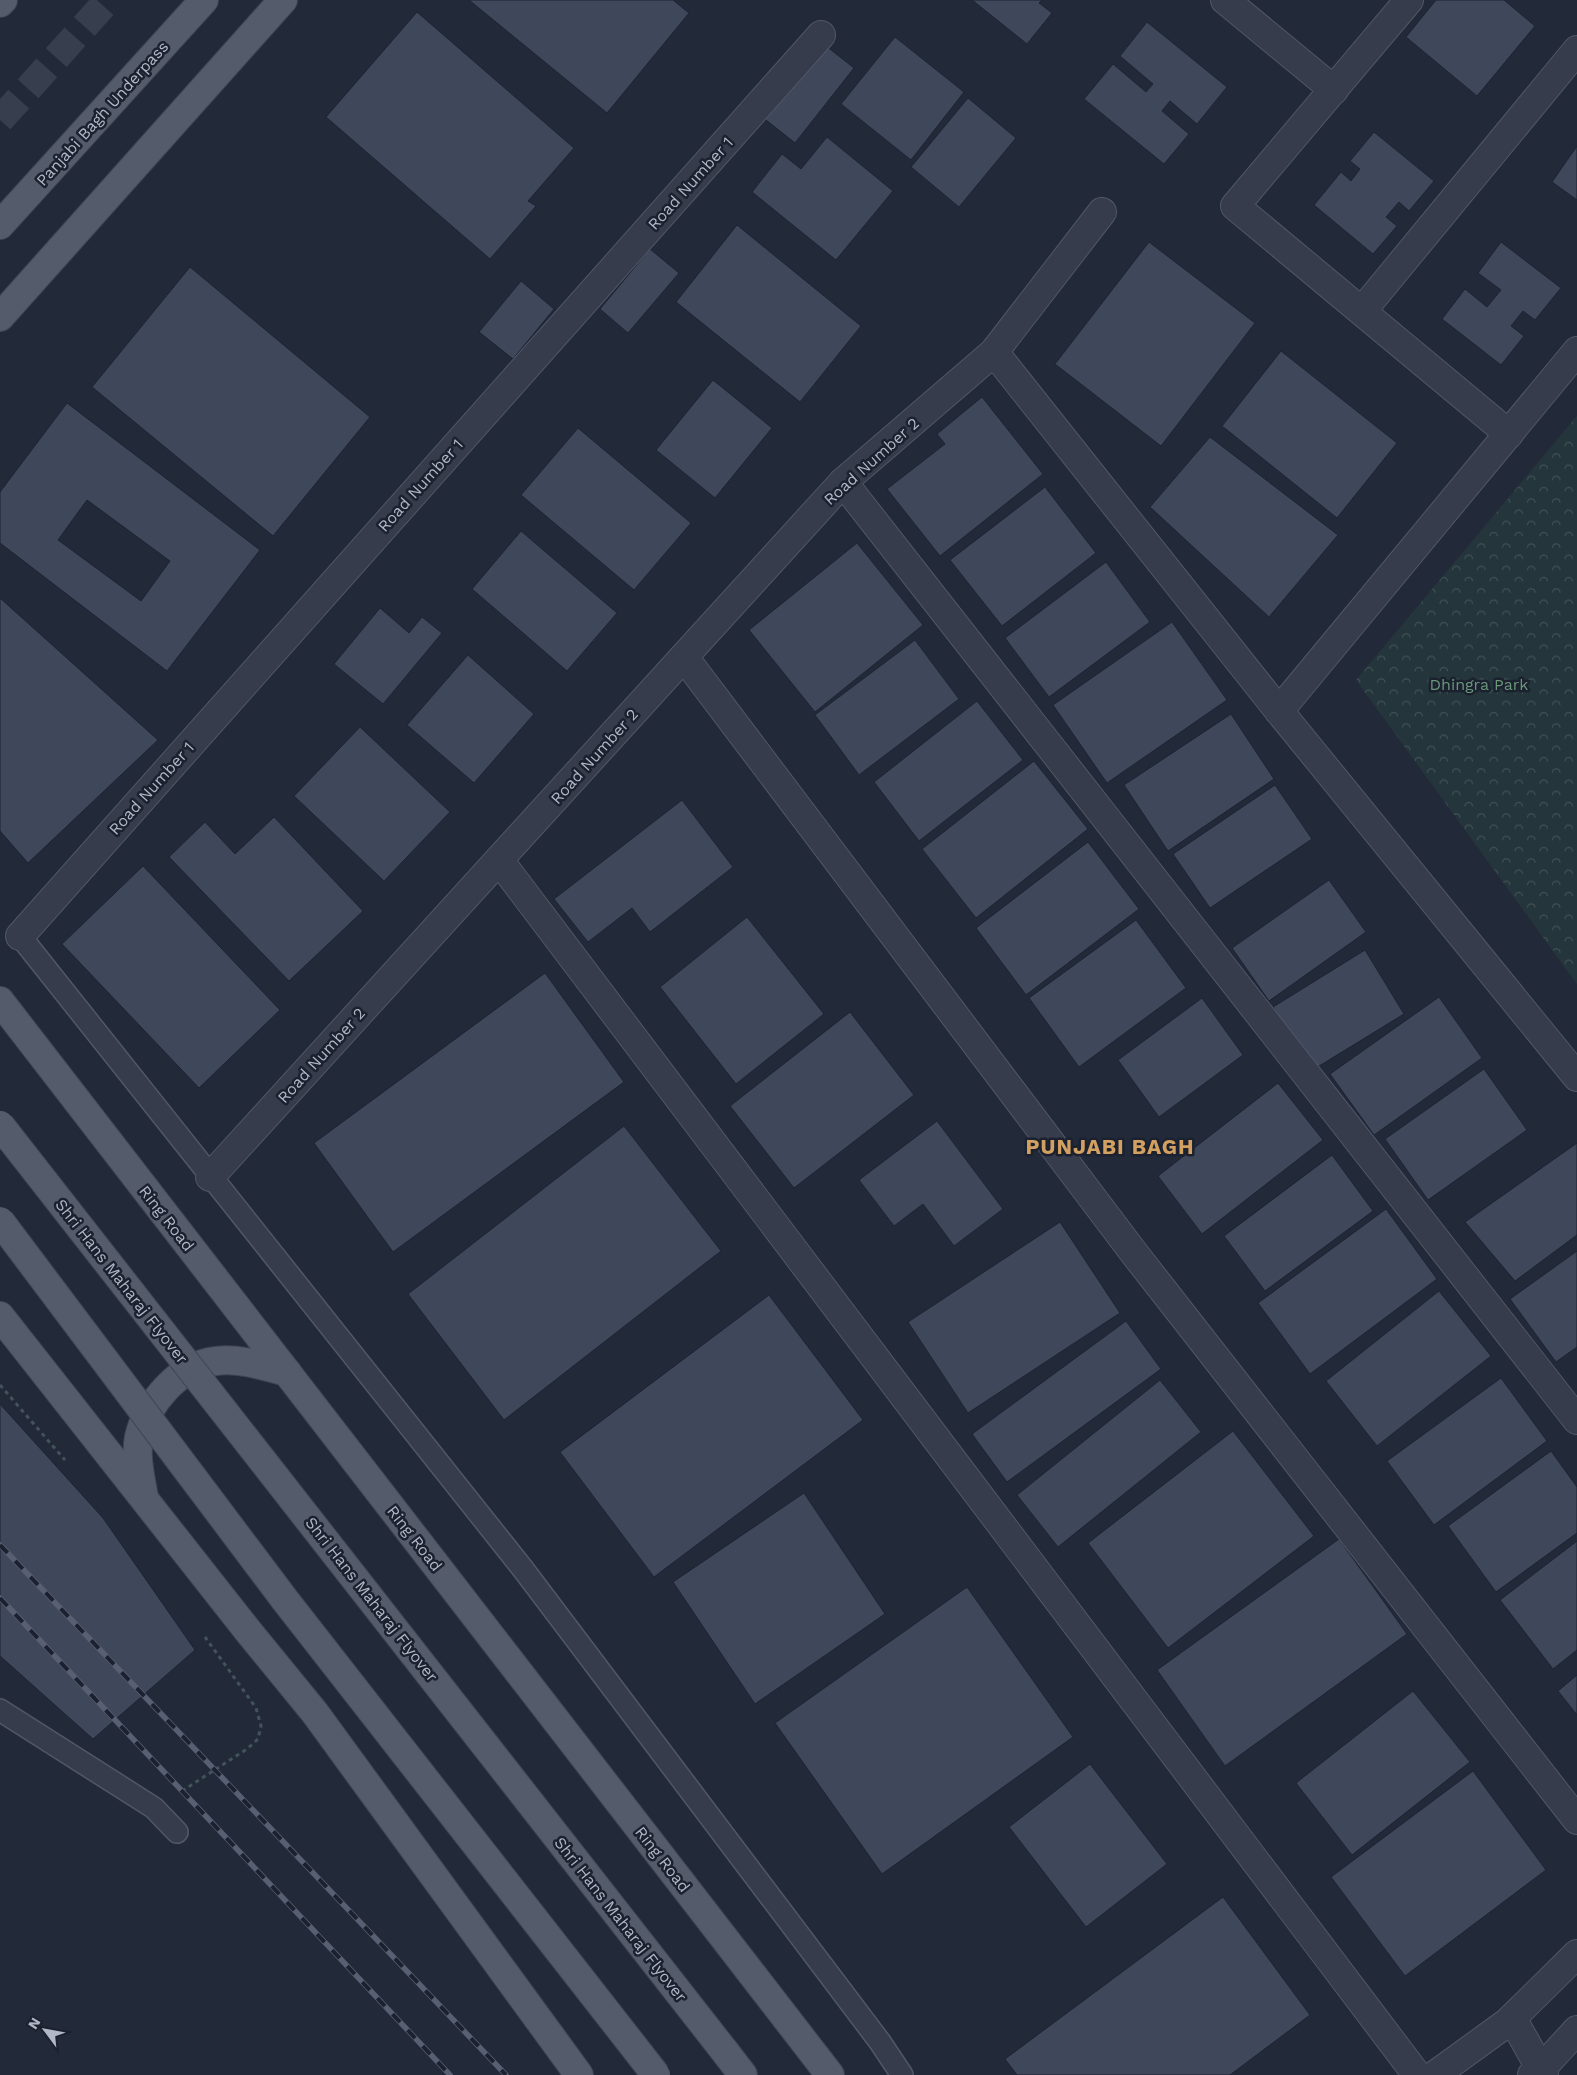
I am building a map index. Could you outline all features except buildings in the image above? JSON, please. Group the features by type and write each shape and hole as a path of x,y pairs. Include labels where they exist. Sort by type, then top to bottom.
{"main road":[{"path":"0,3 3,0"},
{"name":"Panjabi Bagh Underpass","path":"0,225 204,0"},
{"path":"0,317 283,0"},
{"name":"Ring Road","path":"0,1001 830,2075"},
{"name":"Shri Hans Maharaj Flyover","path":"0,1125 743,2075"},
{"path":"0,1221 285,1600 656,2075"},
{"path":"0,1316 315,1713 579,2075"},
{"path":"144,1499 139,1469 139,1438 147,1412 164,1389 188,1370 215,1361 250,1362 287,1372"}],"street":[{"path":"1225,0 1334,90"},
{"path":"1409,0 1235,206 1509,434"},
{"name":"Road Number 1","path":"20,936 821,35"},
{"path":"1362,311 1577,50"},
{"name":"Road Number 2","path":"210,1177 843,482 994,352 1102,212"},
{"path":"1279,711 1577,351"},
{"path":"994,352 1279,711 1577,1077"},
{"path":"843,482 1577,1420"},
{"path":"684,657 1134,1253 1577,1820"},
{"path":"499,860 1417,2075"},
{"path":"1435,2075 1512,2018 1577,1954"},
{"path":"1512,2018 1539,2073 1577,2030"}],"lane":[{"path":"20,936 523,1569 880,2042 902,2075"},
{"path":"0,1710 154,1808 178,1832"}],"path":[{"path":"0,1385 70,1465"},
{"path":"154,1808 246,1749 258,1739 261,1726 256,1708 200,1630"}],"green space":[{"name":"Dhingra Park","path":"1577,416 1577,984 1356,680"}],"tunnel":[{"path":"0,120 108,0"}],"railway":[{"path":"0,1545 506,2075"},
{"path":"0,1598 450,2075"}],"district":[{"name":"PUNJABI BAGH","path":"1110,1147"}]}
